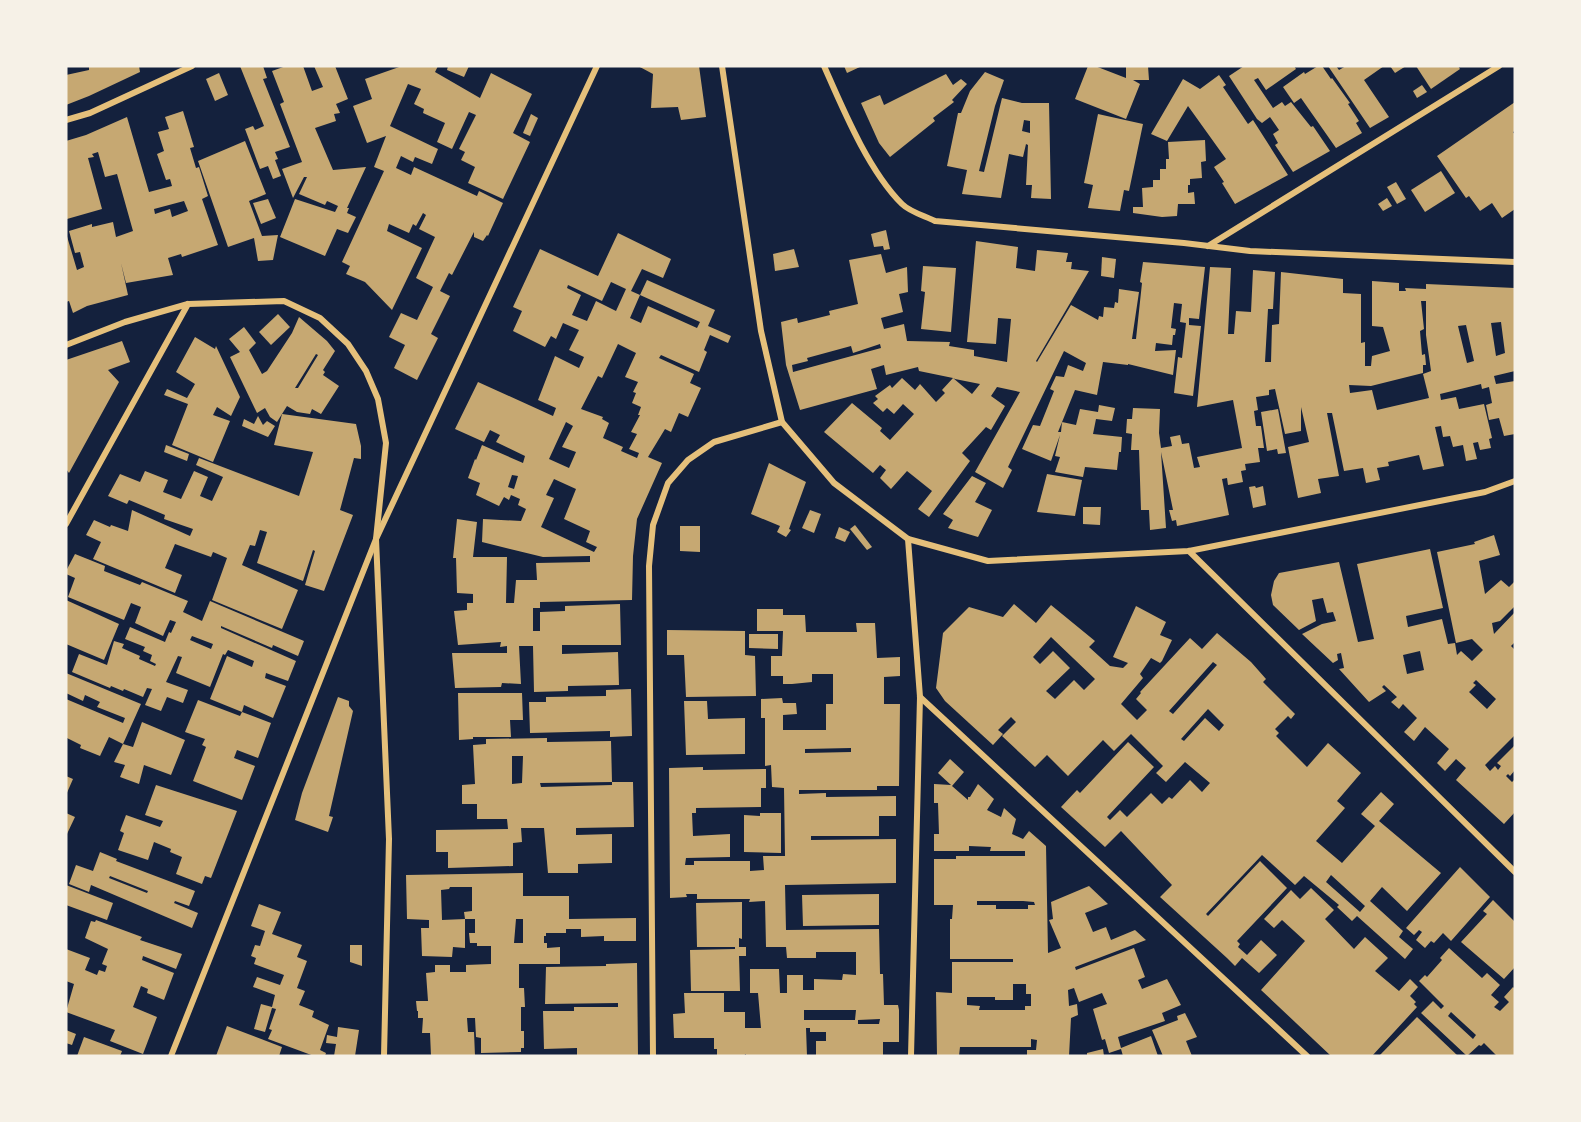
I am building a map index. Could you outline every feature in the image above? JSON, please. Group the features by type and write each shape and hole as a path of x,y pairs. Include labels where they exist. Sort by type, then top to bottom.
{"street":[{"path":"66,120 90,113 192,66"},
{"path":"171,1056 375,539 597,66"},
{"path":"722,66 761,330 782,422 834,483 908,539 988,561 1189,550 1485,492 1515,481"},
{"path":"824,66 846,116 880,177 904,206 935,221 1250,251 1515,262"},
{"path":"1208,246 1499,66"},
{"path":"66,345 125,322 188,304 284,301 320,318 348,344 366,371 378,399 386,443 375,539 389,839 384,1056"},
{"path":"66,524 188,304"},
{"path":"653,1056 649,566 653,525 668,483 688,460 714,442 782,422"},
{"path":"908,539 920,697 911,1056"},
{"path":"1189,550 1515,872"},
{"path":"920,697 1307,1056"}],"building":[{"path":"89,66 139,66 140,72 66,105 66,75 89,70"},
{"path":"240,66 263,66 267,78 263,79 290,147 275,152 278,159 275,160 281,176 273,179 268,166 260,169 245,129 253,126 255,130 264,126"},
{"path":"286,66 303,66 312,91 323,87 314,66 335,66 348,99 336,104 340,113 334,114 336,121 315,128 333,170 366,167 347,208 349,208 347,213 356,217 348,233 337,229 325,256 280,237 295,199 335,212 338,206 327,201 325,205 299,194 307,177 304,177 293,198 282,169 302,162 280,104 284,102 272,71"},
{"path":"402,66 438,66 435,72 480,98 491,73 532,94 513,133 530,142 503,199 468,183 475,167 461,160 465,152 459,149 476,115 469,112 452,149 437,142 445,123 423,113 424,109 414,104 421,89 408,84 390,126 438,149 432,164 415,157 413,162 401,156 396,168 411,175 414,167 477,196 479,191 503,203 488,236 483,241 474,237 474,232 452,275 449,273 440,291 450,296 431,334 438,338 417,380 394,368 405,345 389,337 401,313 417,320 433,287 416,278 435,237 419,229 426,215 423,213 416,226 413,224 409,233 389,224 387,231 422,248 392,310 365,282 346,274 350,266 342,262 384,171 374,167 386,136 367,143 353,106 372,99 365,79"},
{"path":"448,66 469,66 464,77 447,70"},
{"path":"638,66 699,66 706,117 681,120 678,107 651,108 653,74"},
{"path":"844,66 862,66 847,73"},
{"path":"1088,66 1095,66 1126,78 1126,66 1148,66 1149,80 1133,80 1140,84 1126,119 1075,99"},
{"path":"1244,66 1294,66 1296,69 1266,90 1258,78 1254,80 1273,108 1282,102 1285,106 1291,102 1311,127 1313,126 1330,151 1293,172 1275,145 1278,143 1273,134 1279,130 1270,117 1262,123 1257,119 1229,76"},
{"path":"1322,66 1350,103 1348,104 1359,121 1356,123 1362,133 1336,148 1301,98 1294,103 1283,87 1304,72 1305,74"},
{"path":"1328,66 1336,66 1339,70 1346,66 1384,66 1364,80 1389,117 1370,128"},
{"path":"1390,66 1406,66 1395,73"},
{"path":"1416,66 1458,66 1460,69 1431,89"},
{"path":"985,72 1004,80 979,171 984,172 1002,98 1022,103 1049,103 1051,199 1031,198 1032,185 1026,185 1028,145 1026,144 1023,157 1009,154 1001,198 962,194 967,170 947,166 958,113 961,113 970,91","holes":["1024,120 1030,121 1030,133 1022,131"]},
{"path":"219,73 228,95 215,101 206,79"},
{"path":"946,74 953,85 961,79 967,84 952,100 954,102 933,118 935,121 890,157 879,143 861,103 880,95 884,105"},
{"path":"1219,75 1226,85 1223,87 1248,124 1253,120 1288,175 1235,204 1214,167 1226,159 1188,106 1167,141 1151,134 1183,79 1200,89"},
{"path":"1422,85 1427,92 1417,98 1413,91"},
{"path":"1515,102 1515,131 1513,132 1515,135 1515,209 1502,218 1492,203 1480,211 1469,196 1466,198 1437,156"},
{"path":"183,111 194,147 190,148 208,196 202,199 218,245 182,257 181,254 168,258 173,275 126,283 121,263 128,295 87,306 73,313 69,301 66,302 66,233 77,270 84,267 80,252 75,253 69,231 92,224 92,227 113,222 116,237 133,231 117,174 105,177 98,152 92,154 94,157 88,158 102,209 67,219 66,141 127,117 149,192 172,186 170,179 166,180 157,154 164,151 158,132 169,129 165,117","holes":["184,201 188,211 172,217 170,209 155,214 154,209"]},
{"path":"531,114 538,118 530,136 523,133"},
{"path":"1098,114 1143,124 1129,191 1124,190 1120,211 1088,208 1093,185 1084,183"},
{"path":"1205,140 1206,161 1201,162 1202,178 1190,179 1190,185 1188,185 1188,193 1194,192 1195,204 1178,204 1177,216 1162,217 1133,213 1133,207 1143,207 1142,188 1153,187 1153,180 1160,180 1160,169 1166,169 1166,159 1169,159 1168,142"},
{"path":"245,141 266,194 249,201 262,236 278,235 273,260 258,261 254,238 228,247 198,161"},
{"path":"1441,171 1455,193 1425,212 1411,190"},
{"path":"1396,182 1406,199 1397,204 1387,187"},
{"path":"1387,198 1392,206 1383,211 1378,204"},
{"path":"268,199 276,218 261,224 253,203"},
{"path":"886,230 890,249 884,250 883,246 874,247 871,234"},
{"path":"618,233 671,259 663,278 642,269 631,291 640,295 647,280 715,310 708,326 731,336 728,343 710,335 704,350 707,352 699,372 661,355 659,358 694,374 690,383 701,388 688,417 679,413 671,432 665,429 648,457 662,463 637,519 632,600 540,602 540,608 533,608 533,631 540,631 540,612 565,611 565,606 620,604 621,645 562,645 562,654 618,652 619,685 568,686 568,691 534,692 533,646 519,646 521,684 502,683 501,687 455,688 452,653 507,653 507,646 500,647 501,642 458,645 454,611 467,610 467,603 473,603 473,594 457,593 456,558 453,558 457,519 477,522 473,557 507,557 506,603 514,603 516,580 537,580 536,563 590,562 590,556 543,557 482,542 483,519 521,521 526,509 518,505 520,499 511,495 509,500 504,497 499,506 476,495 480,483 468,478 482,445 523,463 525,456 496,442 500,435 490,430 484,442 455,429 478,382 553,416 556,408 538,400 555,356 579,368 584,357 569,350 579,330 563,323 556,339 551,336 545,347 513,331 522,311 513,307 540,249 598,276","holes":["611,282 626,289 616,311 596,301 587,321 572,315 581,295 567,288 568,285 602,301","640,295 700,322 697,328 648,306 641,323 630,318","618,344 636,353 625,377 638,382 633,392 636,393 632,403 641,407 638,415 640,415 631,432 637,434 629,449 639,453 637,458 621,451 623,447 603,438 609,423 602,419 603,417 581,409 598,376 602,378","566,422 573,426 562,447 576,452 569,468 549,459","512,475 518,476 514,489 508,487","554,479 576,489 564,519 590,531 586,542 597,547 594,552 541,527 554,498 546,495"]},
{"path":"976,241 1018,247 1016,268 1035,271 1037,250 1068,253 1066,262 1072,262 1071,269 1089,271 1037,362 1071,305 1098,320 1099,316 1103,317 1104,307 1114,308 1115,302 1118,303 1119,289 1139,292 1132,339 1136,339 1143,262 1205,267 1199,319 1189,318 1189,325 1201,326 1193,396 1174,393 1178,357 1182,358 1186,323 1180,322 1182,304 1174,303 1171,328 1176,329 1172,345 1156,343 1155,351 1176,350 1173,375 1128,364 1103,362 1097,395 1075,390 1062,422 1076,425 1080,409 1098,412 1099,405 1115,408 1112,421 1096,419 1093,434 1122,437 1117,470 1085,467 1083,477 1055,472 1060,457 1055,456 1060,435 1051,461 1022,449 1033,425 1040,426 1054,391 1050,389 1056,376 1064,377 1068,365 1083,371 1086,363 1064,351 1008,467 1012,470 1003,488 975,472 1020,392 997,387 991,396 1005,406 991,430 986,427 962,453 970,461 929,517 918,509 932,491 907,471 891,489 880,478 886,470 880,465 873,473 824,432 852,403 882,428 880,431 890,440 914,414 903,404 894,414 887,408 883,412 873,403 878,399 875,396 890,385 892,388 902,378 915,390 920,384 936,402 945,393 942,390 953,378 919,371 918,367 886,375 884,365 871,369 877,389 800,410 786,365 781,322 797,318 798,323 830,315 829,311 858,304 849,260 881,254 886,273 907,267 908,292 899,294 903,312 881,318 884,329 904,324 907,341 950,342 949,346 974,350 974,356 1007,362 1011,319 998,318 996,344 967,342","holes":["880,344 881,348 793,372 792,365 808,361 807,358 851,346 853,353","953,378 980,384 972,394"]},
{"path":"794,249 799,267 775,271 773,254"},
{"path":"1102,257 1116,259 1114,278 1101,276"},
{"path":"923,266 956,268 951,332 921,329 925,292 921,291"},
{"path":"1210,267 1231,268 1228,334 1234,334 1236,311 1251,312 1253,270 1275,272 1273,309 1268,309 1265,362 1271,362 1272,325 1279,324 1281,272 1343,279 1343,293 1361,294 1361,343 1365,342 1365,366 1371,366 1372,356 1390,351 1383,327 1372,326 1372,281 1399,283 1399,291 1406,291 1405,288 1426,289 1426,284 1515,288 1515,371 1494,376 1496,384 1515,381 1515,434 1504,436 1499,418 1489,420 1486,405 1492,403 1489,387 1482,389 1481,384 1440,394 1441,400 1456,397 1459,409 1484,404 1492,438 1489,439 1491,448 1480,450 1478,442 1473,443 1477,459 1466,461 1463,445 1453,447 1450,436 1443,437 1441,426 1435,427 1444,466 1423,470 1419,455 1388,462 1389,466 1377,468 1380,480 1366,483 1363,468 1344,471 1332,413 1327,413 1339,476 1318,479 1321,493 1298,498 1288,447 1309,442 1301,407 1301,431 1285,434 1275,389 1269,390 1269,395 1256,397 1258,410 1254,411 1256,426 1261,426 1264,448 1258,448 1260,462 1245,464 1246,470 1241,471 1243,482 1228,485 1227,478 1222,479 1229,515 1177,526 1176,520 1172,521 1169,510 1173,510 1161,452 1166,528 1150,530 1149,510 1141,510 1139,450 1131,450 1132,434 1126,433 1127,419 1132,419 1133,408 1160,409 1161,448 1172,446 1170,437 1180,435 1182,444 1189,443 1194,468 1200,467 1197,457 1242,448 1233,400 1197,407","holes":["1421,301 1426,301 1426,335 1431,371 1423,374 1429,398 1377,410 1372,390 1350,393 1349,385 1371,386 1423,373 1423,365 1426,365 1425,354 1422,355 1420,331 1424,329","1501,322 1505,353 1496,356 1491,323","1466,325 1474,361 1467,363 1458,326"]},
{"path":"278,314 290,327 271,345 259,332"},
{"path":"299,317 327,341 335,351 323,370 325,372 323,375 339,386 321,414 312,409 310,414 297,412 287,406 277,422 270,417 265,408 257,413 230,357 240,352 229,339 244,327 256,343 249,350 262,374 267,371 292,333","holes":["316,354 318,355 298,388 295,388"]},
{"path":"195,337 215,349 216,346 240,397 231,416 217,407 213,415 230,421 213,462 172,445 188,404 164,395 167,389 187,398 195,384 176,372"},
{"path":"122,341 130,362 108,370 119,382 69,473 66,469 66,360"},
{"path":"1278,409 1286,453 1278,454 1277,449 1267,451 1261,412"},
{"path":"282,414 356,424 361,446 361,459 354,458 340,510 353,515 324,591 305,585 315,551 313,550 303,581 257,563 267,532 260,530 255,546 250,545 242,565 298,590 282,629 212,600 227,558 213,552 211,557 175,544 165,568 182,575 175,593 93,559 101,542 86,535 94,520 128,531 132,510 190,536 193,529 164,519 165,515 129,500 127,504 108,496 120,474 140,482 145,471 168,480 163,492 181,499 194,471 208,477 200,496 212,501 223,477 196,465 199,458 299,496 313,452 274,445"},
{"path":"258,416 263,425 267,421 275,426 268,437 242,426 244,419 254,424"},
{"path":"166,445 189,454 187,461 164,452"},
{"path":"769,463 806,482 789,529 791,530 786,537 777,532 780,526 751,514"},
{"path":"1047,474 1082,480 1075,516 1037,512"},
{"path":"972,476 986,483 975,502 992,510 978,537 948,528 953,520 943,514"},
{"path":"1255,486 1256,488 1263,486 1266,505 1253,508 1249,487"},
{"path":"1083,507 1101,507 1100,525 1083,524"},
{"path":"810,510 821,514 814,533 802,528"},
{"path":"855,525 872,547 867,550 850,529"},
{"path":"680,526 700,526 700,552 680,551"},
{"path":"839,527 850,532 845,542 835,538"},
{"path":"1494,535 1500,555 1479,561 1485,594 1501,580 1509,587 1515,581 1515,606 1500,621 1492,623 1494,634 1515,612 1515,642 1511,646 1515,650 1515,735 1485,765 1490,771 1495,766 1498,770 1501,766 1497,763 1515,745 1515,770 1510,776 1508,774 1506,776 1512,782 1515,779 1515,812 1504,824 1456,780 1466,768 1456,759 1445,771 1437,763 1449,749 1425,727 1414,741 1404,732 1417,718 1403,704 1399,709 1391,702 1397,697 1384,685 1382,687 1386,691 1369,702 1339,669 1344,668 1341,653 1337,654 1338,660 1333,663 1302,634 1322,624 1336,621 1333,612 1327,613 1323,598 1312,600 1316,621 1299,630 1273,605 1271,595 1274,581 1279,573 1339,562 1358,642 1374,639 1357,564 1430,549 1443,608 1406,616 1408,627 1442,619 1448,644 1455,643 1457,655 1461,651 1472,661 1483,650 1472,639 1456,643 1437,552 1475,544 1474,542","holes":["1420,651 1424,670 1407,674 1403,655","1476,680 1496,699 1487,709 1469,692 1476,685 1473,683"]},
{"path":"75,554 105,566 104,571 140,585 142,582 188,601 183,612 202,621 210,601 304,641 298,656 273,645 272,648 221,626 221,628 296,661 288,681 266,673 265,678 286,686 273,718 244,705 242,712 210,699 227,656 252,667 254,661 228,650 225,655 223,654 210,687 176,673 182,657 178,656 166,682 188,690 183,703 167,697 161,711 145,705 152,689 147,688 143,697 124,689 123,691 111,686 110,688 72,672 79,654 107,665 114,641 124,644 122,648 155,666 156,664 150,661 152,655 143,651 145,647 125,639 130,627 165,642 176,622 170,620 163,636 135,623 141,607 131,603 124,620 68,597 75,578 66,574","holes":["192,636 213,644 211,649 190,640"]},
{"path":"66,600 119,624 104,660 66,644"},
{"path":"1014,604 1036,623 1051,605 1095,641 1089,647 1110,666 1123,668 1128,663 1113,657 1136,606 1166,622 1160,635 1172,640 1162,661 1160,663 1151,658 1140,674 1143,678 1121,704 1137,720 1147,710 1136,699 1140,692 1190,638 1202,649 1217,633 1251,662 1266,679 1263,682 1295,714 1291,719 1288,716 1275,729 1279,733 1276,736 1307,767 1328,743 1361,773 1337,801 1345,808 1316,841 1342,863 1375,826 1361,814 1381,792 1394,804 1379,821 1441,873 1407,911 1382,887 1370,901 1403,931 1399,937 1413,949 1405,959 1357,916 1352,921 1337,907 1339,905 1304,876 1295,885 1262,855 1206,914 1208,916 1260,861 1287,888 1237,941 1240,944 1238,947 1247,955 1261,940 1277,955 1259,973 1242,958 1235,966 1160,897 1172,885 1121,831 1105,847 1061,807 1077,790 1080,793 1128,742 1154,767 1107,817 1110,820 1120,810 1127,817 1151,793 1162,804 1169,797 1172,799 1190,780 1202,792 1210,783 1185,762 1166,782 1156,773 1163,766 1131,734 1114,751 1103,740 1068,776 1047,755 1035,767 1002,736 1016,722 1011,717 998,730 1003,734 993,745 945,701 936,688 943,633 969,607 1003,617","holes":["1051,637 1095,679 1084,690 1074,680 1055,699 1046,691 1070,668 1053,651 1040,664 1033,657","1213,662 1217,665 1173,714 1169,711","1208,709 1224,725 1219,731 1205,718 1184,741 1181,739","1331,875 1365,906 1360,912 1326,882"]},
{"path":"757,609 783,609 783,615 805,615 806,632 857,632 856,623 875,623 877,658 900,657 900,676 884,677 884,704 900,704 899,786 877,786 877,790 799,790 799,794 826,793 826,797 896,796 896,816 879,816 879,836 811,836 811,840 896,839 896,883 785,885 786,930 879,929 880,974 883,974 884,1005 898,1005 899,1010 899,1042 883,1042 883,1056 816,1056 816,1041 826,1041 826,1032 810,1032 810,1028 806,1028 807,1056 746,1056 746,1054 717,1056 717,1049 714,1049 714,1038 674,1038 673,1014 685,1013 684,993 724,993 724,1012 745,1012 745,1028 761,1028 758,993 750,993 750,969 779,969 780,993 787,993 787,975 803,975 803,990 814,990 814,979 842,980 843,974 856,975 856,952 816,952 816,958 787,958 786,947 766,947 765,901 697,899 697,894 670,898 669,768 766,769 766,788 761,788 761,807 696,808 696,813 692,813 693,836 730,834 730,857 686,858 685,865 694,865 694,861 750,861 750,871 764,870 763,856 785,856 784,788 772,787 771,765 765,766 765,718 761,718 761,699 782,698 783,703 796,703 797,714 783,715 783,730 826,730 826,704 833,704 833,674 812,674 812,682 783,684 783,676 771,676 771,656 782,656 783,631 757,631","holes":["851,748 851,752 805,753 805,749","804,1010 856,1010 855,1020 804,1020","880,1019 879,1024 858,1024 858,1020"]},
{"path":"667,630 745,631 745,655 755,656 756,696 686,697 684,655 667,655"},
{"path":"749,634 778,634 778,649 749,648"},
{"path":"66,673 141,704 123,744 109,737 100,756 80,748 81,745 67,738 66,699 123,723 125,718 97,707 100,702 85,695 83,701 66,693"},
{"path":"631,689 632,736 610,737 610,731 530,733 529,702 546,702 546,697 606,696 606,690"},
{"path":"458,693 522,693 523,720 510,720 511,737 473,737 473,739 459,740"},
{"path":"338,697 349,701 349,706 353,711 329,816 333,817 328,832 295,820 302,793"},
{"path":"198,700 240,716 242,712 271,723 258,758 237,750 234,758 255,766 242,800 193,781 206,747 202,745 205,739 185,732"},
{"path":"684,701 707,701 708,719 745,718 745,754 686,755"},
{"path":"142,722 185,740 171,775 144,765 139,784 120,777 125,765 114,762 123,744 133,747"},
{"path":"547,738 547,742 611,741 612,782 633,782 634,827 576,828 576,835 612,834 612,863 578,864 578,873 548,873 544,828 521,828 522,842 513,843 513,866 448,868 448,852 436,852 436,830 508,829 507,819 477,819 477,804 462,804 462,785 475,784 473,745 486,744 486,739","holes":["512,756 523,756 522,783 512,784","612,782 612,785 541,787 540,783"]},
{"path":"950,759 964,772 952,786 968,800 978,784 994,799 987,810 1001,817 1004,808 1016,819 1012,834 1023,839 1029,831 1046,846 1048,953 1061,948 1049,920 1053,919 1051,902 1089,886 1108,904 1085,913 1093,932 1106,927 1111,940 1135,930 1146,940 1075,967 1076,970 1134,948 1145,977 1138,980 1142,989 1167,979 1181,1005 1162,1013 1165,1021 1118,1037 1121,1048 1151,1036 1158,1056 1123,1056 1121,1049 1109,1053 1105,1039 1102,1040 1093,1009 1107,1004 1102,993 1079,1002 1074,988 1068,990 1069,1006 1077,1004 1078,1015 1071,1018 1069,1056 1027,1056 1027,1050 1036,1050 1037,1040 1031,1039 1031,1047 960,1047 959,1056 937,1056 936,992 952,993 952,962 1013,962 1013,959 950,959 950,919 952,919 953,905 934,905 934,859 956,859 956,856 1025,856 1025,851 990,851 991,847 969,846 969,851 934,851 934,834 939,834 938,803 934,803 934,784 951,785 938,773","holes":["977,901 1023,901 1034,902 1035,905 1028,905 1028,909 996,909 996,905 977,905","1013,984 1026,984 1026,994 1031,994 1031,1006 1025,1006 1025,1010 979,1010 980,1006 967,1005 967,997 995,997 995,1000 1013,1000"]},
{"path":"66,776 73,779 66,795"},
{"path":"156,785 237,811 211,878 205,876 202,884 176,874 182,857 170,852 171,849 154,842 148,860 118,850 124,833 120,831 126,815 160,827 163,821 145,815"},
{"path":"66,813 75,817 66,836"},
{"path":"760,813 781,813 781,853 744,852 744,815 760,816"},
{"path":"100,852 117,859 116,861 195,891 189,906 175,901 174,903 198,913 192,928 91,885 89,892 69,884 76,865 93,871","holes":["110,876 148,891 147,893 109,878"]},
{"path":"1460,867 1490,897 1451,941 1443,933 1434,943 1431,941 1425,948 1416,940 1422,932 1419,930 1414,935 1406,928"},
{"path":"523,873 523,896 569,896 569,919 636,918 636,941 604,941 604,936 581,937 581,929 566,929 566,933 546,933 544,943 547,943 547,948 560,947 560,964 519,964 519,988 524,988 525,1007 521,1007 524,1048 521,1048 521,1052 481,1053 481,1038 476,1037 475,1018 467,1018 468,1032 474,1032 475,1056 431,1056 430,1033 422,1033 423,1018 418,1018 416,1001 428,1001 426,973 435,972 435,965 450,965 450,972 466,972 466,965 491,964 491,946 477,946 477,943 470,943 469,933 475,933 475,919 465,919 465,948 453,947 452,957 422,956 421,928 429,928 429,920 407,919 406,875","holes":["450,887 472,887 472,911 464,912 465,919 442,920 441,890","516,919 523,919 523,943 514,943"]},
{"path":"66,885 113,903 107,920 66,905"},
{"path":"1311,888 1334,910 1325,919 1354,949 1365,937 1388,958 1375,971 1399,991 1410,979 1418,987 1410,996 1416,1002 1414,1004 1417,1007 1372,1056 1331,1056 1261,990 1305,941 1282,920 1274,928 1264,919 1291,890 1300,899"},
{"path":"879,894 879,925 803,926 802,895"},
{"path":"1493,900 1515,922 1515,967 1504,979 1461,942 1487,914 1483,911"},
{"path":"742,902 742,939 739,938 739,947 746,947 746,956 739,956 740,991 691,991 690,950 735,949 735,947 697,947 696,903"},
{"path":"259,904 281,912 272,934 302,945 297,957 307,961 297,988 305,991 299,1005 314,1011 312,1017 329,1025 320,1050 326,1053 325,1056 314,1056 268,1039 276,1009 272,1008 265,1032 254,1029 261,1004 272,1007 275,995 253,987 257,977 280,985 284,975 254,964 256,958 251,956 255,945 260,946 265,931 251,926"},
{"path":"96,920 142,937 140,940 182,954 176,969 143,956 142,960 174,973 164,1000 147,993 148,989 141,986 133,1007 157,1017 143,1054 110,1041 115,1030 66,1012 74,984 66,981 66,949 90,958 85,970 97,975 99,970 105,972 107,966 102,964 108,949 85,938 91,921"},
{"path":"350,945 362,945 362,966 350,962"},
{"path":"1449,948 1482,978 1487,973 1500,985 1491,995 1499,1002 1494,1007 1500,1011 1509,1002 1504,997 1513,987 1515,989 1515,1056 1497,1056 1484,1043 1467,1056 1421,1013 1433,1001 1441,1009 1444,1006 1419,981 1425,975 1427,977 1442,960 1440,958","holes":["1451,1012 1476,1035 1473,1039 1448,1016"]},
{"path":"637,963 638,1056 577,1056 577,1048 544,1049 543,1011 574,1011 574,1007 618,1007 618,1003 545,1004 546,967"},
{"path":"1185,1013 1197,1037 1186,1041 1192,1056 1163,1056 1152,1030 1178,1020 1177,1016"},
{"path":"1417,1017 1458,1056 1379,1056"},
{"path":"227,1026 282,1047 279,1056 216,1056"},
{"path":"338,1027 359,1030 355,1056 334,1056 336,1044 326,1043 327,1035 337,1037"},
{"path":"66,1030 76,1034 72,1045 66,1043"},
{"path":"84,1037 122,1051 120,1056 77,1056"},
{"path":"1103,1049 1104,1056 1087,1056 1087,1053"}]}
